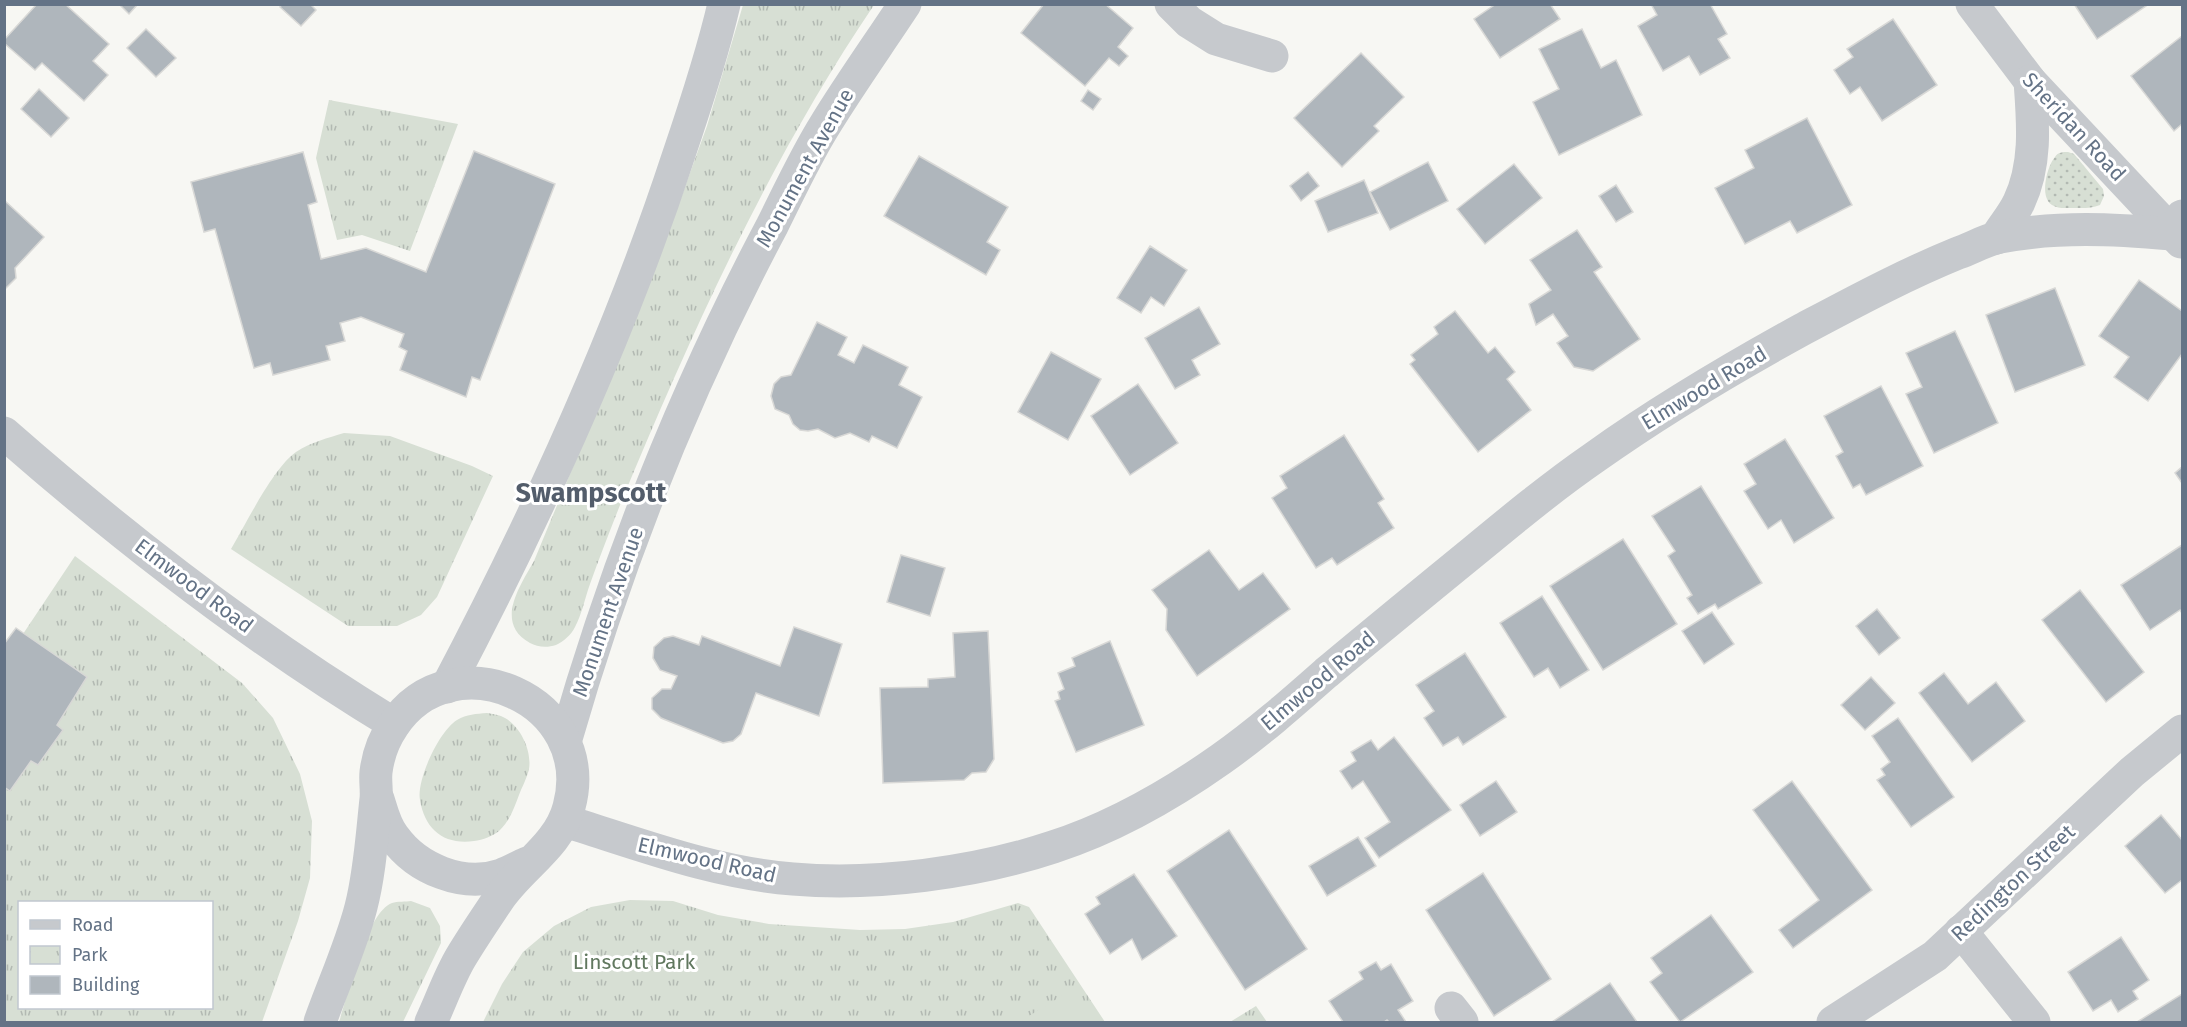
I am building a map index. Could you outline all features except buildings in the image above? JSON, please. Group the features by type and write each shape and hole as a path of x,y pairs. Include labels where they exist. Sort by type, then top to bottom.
{"street":[{"name":"Monument Avenue","path":"431,1023 460,958 500,897 551,842 565,821 573,788 572,767 565,742 588,662 615,583 657,474 733,298 824,127 905,4"},
{"path":"1171,4 1189,22 1216,39 1272,56"},
{"name":"Sheridan Road","path":"1972,4 2030,81 2179,231"},
{"path":"447,687 518,551 601,364 638,272 668,189 714,9"},
{"path":"1996,238 2019,202 2031,164 2034,126 2030,81"},
{"name":"Elmwood Road","path":"565,821 674,856 736,870 792,879 851,880 910,877 994,863 1053,847 1103,827 1160,798 1221,759 1536,501 1592,459 1654,416 1855,301 1914,271 1996,238 2052,230 2179,231"},
{"name":"Elmwood Road","path":"4,433 72,492 181,577 321,678 394,724"},
{"path":"320,1023 361,907 377,794 376,773 385,740 394,724 411,706 433,692 447,687 479,683 511,689 534,703 560,730 565,742"},
{"name":"Redington Street","path":"1833,1023 1935,956 2132,772 2182,731"},
{"path":"377,794 386,825 393,837 411,856 436,871 457,878 481,879 500,875 531,861"},
{"path":"1962,931 2034,1023"}],"green space":[{"path":"743,5 874,5 836,63 801,123 736,246 649,436 622,500 575,627 567,638 556,645 546,647 536,645 519,635 513,625 513,604 534,561 658,261 707,126"},
{"path":"329,100 458,124 410,251 362,235 337,240 316,158"},
{"path":"2068,152 2074,154 2103,189 2104,196 2100,205 2086,208 2062,208 2048,201 2045,189 2049,167 2058,154"},
{"path":"344,433 390,436 493,476 437,597 421,615 397,626 348,626 231,549 269,483 287,460 308,446"},
{"path":"75,556 242,683 273,718 300,774 312,821 310,878 298,921 262,1022 5,1022 5,644 16,628 23,634"},
{"path":"487,713 499,715 516,727 527,747 528,772 511,814 499,831 484,839 463,842 445,838 431,827 423,811 420,792 425,769 436,745 450,726 464,717"},
{"name":"Linscott Park","path":"630,900 673,901 718,915 769,924 860,930 905,929 953,922 1018,903 1029,907 1105,1022 483,1022 502,984 523,952 554,926 591,907"},
{"path":"411,901 430,908 440,926 441,943 403,1022 339,1022 359,956 374,922 392,903"},
{"path":"1065,994 1084,1022 1019,1022"},
{"path":"1256,1006 1267,1022 1230,1022"}],"district":[{"name":"Swampscott","path":"591,493"}]}
